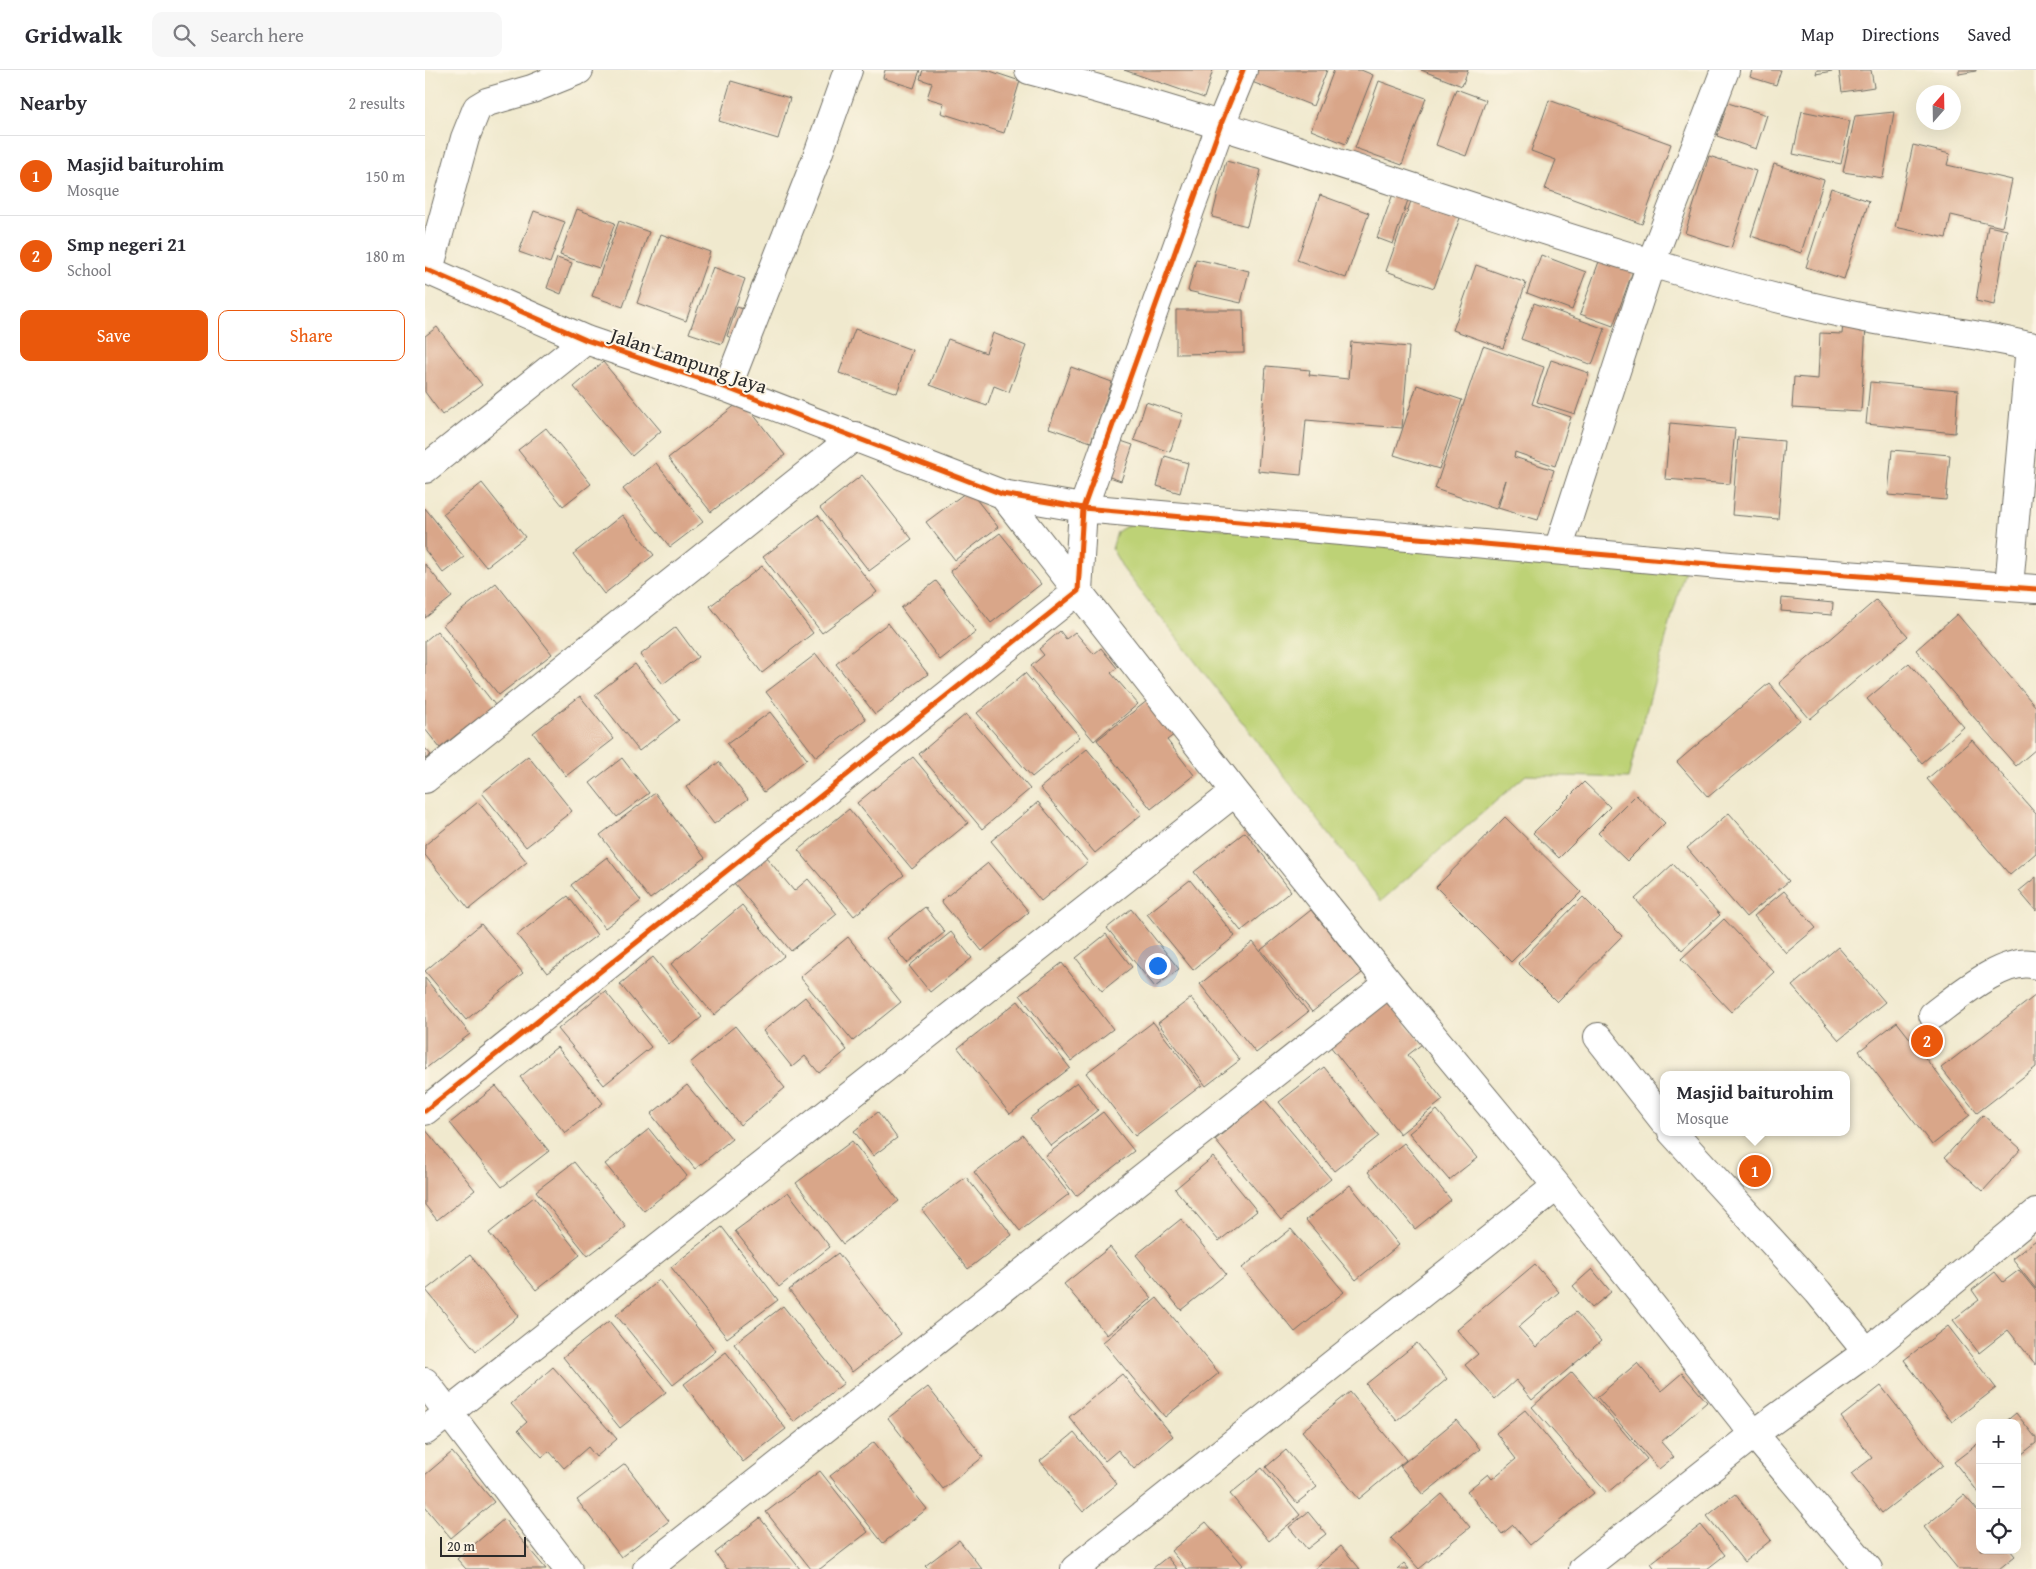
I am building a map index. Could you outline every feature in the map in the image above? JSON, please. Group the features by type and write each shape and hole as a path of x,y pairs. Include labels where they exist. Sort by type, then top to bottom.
{"street":[{"path":"427,269 465,138 477,108 487,102 532,89 579,70"},
{"path":"727,388 816,160 848,70"},
{"path":"1029,70 1221,124 1651,263 1771,296 1866,318 1932,327 2033,347 2009,587"},
{"path":"425,1111 1078,591 1083,508 1221,124 1243,70"},
{"path":"1558,550 1651,263 1725,70"},
{"name":"Jalan Lampung Jaya","path":"427,269 585,340 727,388 1002,494 1083,508 1558,550 2036,589"},
{"path":"425,469 585,340"},
{"path":"425,779 855,436"},
{"path":"1002,494 1235,792 1389,983 1557,1186 1754,1434 1868,1569"},
{"path":"425,1430 1235,792"},
{"path":"1933,1015 1971,986 2007,968 2017,964 2036,965"},
{"path":"647,1569 1389,983"},
{"path":"1598,1038 1660,1116"},
{"path":"1676,1136 1818,1292 1867,1352"},
{"path":"1075,1569 1557,1186"},
{"path":"1583,1569 1754,1434 1867,1352 2036,1213"},
{"path":"425,1382 568,1569"}],"green space":[{"path":"1134,521 1685,569 1628,778 1526,775 1381,901 1124,570 1112,549 1117,532"}],"building":[{"path":"885,70 920,70 914,88 883,78"},
{"path":"923,70 987,70 1020,81 1004,133 941,113 944,103 927,98 932,83 920,79"},
{"path":"1124,70 1213,70 1204,98"},
{"path":"1256,70 1327,70 1313,106 1252,82"},
{"path":"1334,70 1361,70 1373,75 1346,144 1311,130"},
{"path":"1421,70 1468,70 1462,86"},
{"path":"1752,70 1781,70 1776,85 1750,77"},
{"path":"1817,70 1832,70 1832,71 1816,74"},
{"path":"1839,70 1871,70 1874,87 1842,92"},
{"path":"1959,70 1976,70 1976,71 1959,74"},
{"path":"731,81 790,98 778,139 719,121"},
{"path":"1379,81 1426,98 1402,165 1355,148"},
{"path":"1456,89 1486,100 1466,156 1436,145"},
{"path":"1549,100 1671,144 1642,224 1545,189 1556,160 1531,151"},
{"path":"1728,103 1767,115 1756,149 1717,136"},
{"path":"1802,111 1850,121 1841,164 1793,154"},
{"path":"1894,112 1883,178 1843,172 1855,116"},
{"path":"1913,145 1950,154 1947,165 2012,180 2002,227 1951,215 1946,238 1895,227"},
{"path":"1709,156 1756,171 1731,248 1685,233"},
{"path":"1226,161 1261,170 1247,226 1212,217"},
{"path":"1774,164 1824,180 1801,253 1751,236"},
{"path":"1831,188 1869,201 1844,279 1806,267"},
{"path":"1394,191 1409,197 1393,244 1377,238"},
{"path":"1320,195 1369,213 1346,278 1297,260"},
{"path":"1411,201 1460,218 1434,288 1386,271"},
{"path":"577,209 615,223 599,268 560,255"},
{"path":"534,211 565,222 550,263 519,252"},
{"path":"619,221 649,232 623,307 592,296"},
{"path":"1988,226 2007,230 1994,305 1976,301"},
{"path":"661,234 710,252 686,321 637,303"},
{"path":"1541,255 1586,272 1572,310 1527,293"},
{"path":"1601,256 1634,268 1613,326 1580,314"},
{"path":"557,258 572,263 561,294 547,288"},
{"path":"1196,259 1249,271 1241,303 1188,291"},
{"path":"1476,265 1526,283 1503,348 1453,330"},
{"path":"713,267 745,279 722,344 689,333"},
{"path":"1534,303 1605,329 1592,365 1521,339"},
{"path":"737,307 748,311 738,340 727,336"},
{"path":"1176,310 1243,310 1244,353 1176,354"},
{"path":"1843,324 1866,325 1861,412 1792,408 1794,377 1818,379 1820,333 1842,334"},
{"path":"437,327 482,385 442,415 425,392 425,336"},
{"path":"855,329 912,350 897,393 839,373"},
{"path":"993,333 1026,346 1009,392 994,386 987,406 930,385 948,339 986,353"},
{"path":"1351,342 1409,347 1402,428 1306,420 1301,475 1258,471 1266,366 1310,370 1309,375 1348,379"},
{"path":"1483,346 1544,367 1532,404 1571,417 1555,466 1515,452 1514,457 1554,470 1538,520 1498,508 1506,480 1496,509 1435,489"},
{"path":"1551,360 1589,373 1575,414 1537,402"},
{"path":"603,362 661,431 632,456 574,387"},
{"path":"1071,367 1112,382 1091,442 1049,428"},
{"path":"1870,382 1958,390 1955,433 1866,424"},
{"path":"1417,385 1462,400 1439,469 1394,455"},
{"path":"742,400 785,455 711,512 668,458"},
{"path":"1146,402 1183,414 1170,452 1134,440"},
{"path":"1670,423 1735,429 1730,484 1665,479"},
{"path":"546,428 591,484 563,506 518,450"},
{"path":"1738,437 1784,441 1778,519 1732,515"},
{"path":"1115,439 1133,445 1121,481 1104,475"},
{"path":"1892,450 1950,455 1946,500 1888,495"},
{"path":"1165,456 1188,463 1180,493 1157,486"},
{"path":"656,463 703,522 670,547 623,489"},
{"path":"862,475 912,539 869,571 820,508"},
{"path":"482,483 525,537 486,567 443,514"},
{"path":"969,490 998,527 955,560 926,522"},
{"path":"425,508 464,557 443,573 425,550"},
{"path":"622,515 654,555 604,594 573,554"},
{"path":"818,515 877,592 822,633 763,557"},
{"path":"1000,533 1041,584 991,623 950,571"},
{"path":"425,564 452,597 425,618"},
{"path":"762,566 813,633 762,673 710,606"},
{"path":"936,581 976,632 940,660 901,608"},
{"path":"496,583 552,654 499,695 443,625"},
{"path":"1782,598 1833,603 1832,615 1781,611"},
{"path":"1876,600 1908,636 1810,719 1779,683"},
{"path":"1957,614 2036,707 2036,749 2016,766 1916,650"},
{"path":"888,623 928,674 875,714 836,664"},
{"path":"676,627 698,657 663,684 640,655"},
{"path":"437,631 495,705 440,748 425,729 425,641"},
{"path":"1060,631 1066,639 1075,632 1094,654 1101,648 1117,668 1111,673 1138,704 1094,741 1031,666 1044,655 1039,649"},
{"path":"816,654 866,719 816,757 766,692"},
{"path":"1909,663 1964,727 1922,763 1867,699"},
{"path":"635,664 679,720 639,751 595,695"},
{"path":"1025,673 1080,737 1032,777 977,713"},
{"path":"1769,683 1800,720 1708,797 1677,762"},
{"path":"580,696 614,739 566,776 533,733"},
{"path":"1152,697 1179,731 1167,740 1194,775 1151,809 1097,740"},
{"path":"770,712 807,759 764,792 727,744"},
{"path":"966,714 1030,789 982,829 919,754"},
{"path":"1972,740 2036,814 2036,853 2010,875 1927,779"},
{"path":"425,748 431,755 425,759"},
{"path":"1087,749 1142,814 1095,853 1040,788"},
{"path":"528,756 572,811 526,847 482,793"},
{"path":"913,757 968,823 912,869 857,803"},
{"path":"622,758 649,793 617,817 590,783"},
{"path":"719,762 748,799 714,824 686,787"},
{"path":"1584,782 1610,807 1559,858 1533,833"},
{"path":"655,793 705,858 650,899 600,835"},
{"path":"1636,795 1665,823 1627,861 1598,833"},
{"path":"478,802 527,862 469,909 425,855 425,845"},
{"path":"1038,802 1088,862 1041,901 991,841"},
{"path":"849,809 904,875 854,916 798,850"},
{"path":"1729,813 1789,881 1746,917 1687,848"},
{"path":"1505,817 1581,892 1511,962 1436,887"},
{"path":"1245,832 1291,891 1241,931 1194,872"},
{"path":"607,857 641,901 605,928 571,885"},
{"path":"766,857 794,891 808,879 837,914 791,951 734,883"},
{"path":"988,863 1029,912 982,951 941,901"},
{"path":"1673,864 1720,915 1682,950 1635,899"},
{"path":"2036,877 2036,911 2019,891"},
{"path":"1190,880 1235,936 1193,970 1147,914"},
{"path":"1784,891 1816,928 1786,953 1754,916"},
{"path":"568,896 597,935 547,973 517,935"},
{"path":"1583,897 1622,936 1557,1002 1518,963"},
{"path":"742,905 784,956 714,1015 671,964"},
{"path":"925,907 945,932 907,963 886,938"},
{"path":"1131,909 1179,969 1155,987 1107,928"},
{"path":"1311,910 1362,973 1312,1012 1261,950"},
{"path":"1724,919 1774,972 1731,1012 1681,959"},
{"path":"481,924 523,973 466,1020 425,971"},
{"path":"951,932 972,958 930,992 909,966"},
{"path":"1106,934 1132,967 1102,991 1076,958"},
{"path":"848,937 901,1002 853,1041 800,977"},
{"path":"1253,942 1308,1012 1256,1053 1200,984"},
{"path":"1838,947 1885,1002 1839,1040 1792,986"},
{"path":"653,957 702,1017 669,1044 620,984"},
{"path":"1062,963 1113,1029 1071,1061 1020,995"},
{"path":"425,978 470,1034 425,1069"},
{"path":"605,991 651,1047 604,1085 558,1029"},
{"path":"2036,995 2036,1067 1977,1113 1941,1068"},
{"path":"805,997 847,1050 819,1073 805,1056 792,1067 763,1031"},
{"path":"1191,998 1240,1060 1206,1086 1158,1023"},
{"path":"1018,1001 1070,1068 1010,1114 958,1048"},
{"path":"1388,1001 1422,1044 1408,1055 1443,1100 1400,1134 1330,1046"},
{"path":"1153,1022 1202,1085 1135,1136 1086,1073"},
{"path":"1897,1022 1970,1115 1932,1145 1859,1051"},
{"path":"735,1026 785,1088 740,1125 690,1063"},
{"path":"557,1047 603,1103 565,1133 520,1077"},
{"path":"1324,1067 1379,1136 1334,1171 1279,1102"},
{"path":"1077,1082 1098,1110 1051,1146 1030,1118"},
{"path":"687,1085 732,1139 695,1169 651,1114"},
{"path":"496,1086 549,1151 502,1187 450,1123"},
{"path":"1264,1099 1331,1179 1281,1220 1215,1140"},
{"path":"1437,1110 1477,1158 1449,1180 1409,1133"},
{"path":"878,1112 897,1138 873,1156 854,1131"},
{"path":"1103,1112 1134,1151 1076,1196 1045,1156"},
{"path":"1983,1115 2021,1149 1983,1191 1945,1157"},
{"path":"425,1129 475,1190 437,1220 425,1205"},
{"path":"649,1129 687,1176 644,1211 605,1164"},
{"path":"1023,1135 1069,1194 1020,1231 974,1172"},
{"path":"852,1141 899,1201 843,1244 796,1183"},
{"path":"1404,1143 1451,1200 1415,1229 1368,1172"},
{"path":"1213,1157 1257,1211 1219,1241 1175,1189"},
{"path":"574,1162 626,1227 588,1256 536,1191"},
{"path":"966,1177 1012,1235 968,1269 922,1210"},
{"path":"1350,1185 1399,1245 1356,1280 1306,1220"},
{"path":"788,1192 830,1247 779,1287 735,1231"},
{"path":"534,1197 580,1255 536,1290 489,1233"},
{"path":"1181,1219 1226,1274 1181,1310 1136,1255"},
{"path":"722,1227 778,1300 727,1338 671,1267"},
{"path":"1291,1229 1344,1292 1295,1332 1242,1268"},
{"path":"2036,1240 2036,1289 2012,1259"},
{"path":"1110,1247 1152,1298 1107,1335 1064,1284"},
{"path":"838,1253 901,1334 852,1372 789,1290"},
{"path":"470,1255 519,1316 476,1351 426,1290"},
{"path":"1535,1264 1559,1292 1518,1327 1536,1347 1576,1312 1601,1341 1532,1400 1516,1380 1495,1399 1465,1365 1478,1354 1457,1330"},
{"path":"1592,1269 1611,1292 1592,1308 1573,1286"},
{"path":"2019,1270 2036,1291 2036,1365 2008,1330 1979,1353 1953,1320 1979,1300 1972,1290 1995,1272 2003,1282"},
{"path":"659,1280 716,1351 673,1385 616,1315"},
{"path":"1157,1298 1219,1373 1165,1417 1103,1342"},
{"path":"783,1306 844,1383 794,1422 734,1344"},
{"path":"609,1321 666,1392 620,1428 563,1357"},
{"path":"1948,1326 1996,1388 1952,1422 1904,1360"},
{"path":"1417,1343 1447,1379 1397,1421 1366,1384"},
{"path":"726,1352 786,1429 743,1462 684,1384"},
{"path":"1637,1363 1661,1391 1682,1373 1707,1402 1661,1442 1674,1457 1659,1469 1597,1397"},
{"path":"553,1367 617,1439 596,1457 588,1447 564,1468 549,1451 542,1457 518,1430 527,1422 511,1404"},
{"path":"1572,1372 1647,1459 1607,1493 1532,1407"},
{"path":"1122,1374 1173,1436 1134,1469 1118,1450 1105,1461 1069,1417"},
{"path":"1881,1386 1943,1465 1882,1513 1851,1474 1872,1458 1841,1417"},
{"path":"928,1387 983,1457 943,1489 888,1418"},
{"path":"1350,1392 1406,1460 1359,1499 1302,1431"},
{"path":"1525,1410 1594,1493 1530,1545 1513,1525 1502,1534 1467,1491 1488,1474 1492,1479 1516,1459 1496,1433"},
{"path":"2016,1413 2021,1419 2009,1419"},
{"path":"2021,1419 2036,1438 2036,1443 2021,1455"},
{"path":"1456,1420 1480,1449 1423,1495 1400,1466"},
{"path":"1074,1433 1117,1484 1083,1512 1040,1461"},
{"path":"874,1442 927,1509 883,1543 830,1476"},
{"path":"1976,1445 1976,1489 1954,1462"},
{"path":"1286,1450 1317,1487 1297,1503 1266,1467"},
{"path":"452,1452 494,1502 451,1538 425,1507 425,1475"},
{"path":"625,1464 669,1521 621,1557 577,1500"},
{"path":"1262,1468 1300,1515 1269,1541 1230,1494"},
{"path":"820,1471 868,1532 820,1569 811,1569 766,1512"},
{"path":"1442,1494 1470,1527 1419,1569 1391,1538"},
{"path":"1735,1494 1771,1540 1744,1562 1707,1516"},
{"path":"1964,1495 1976,1508 1976,1554 2013,1554 2015,1556 1999,1569 1958,1569 1924,1527"},
{"path":"1308,1512 1326,1534 1307,1549 1289,1527"},
{"path":"760,1518 800,1569 727,1569 715,1553"},
{"path":"504,1519 546,1569 466,1569 457,1559"},
{"path":"1206,1522 1243,1565 1238,1569 1186,1569 1171,1551"},
{"path":"1701,1525 1725,1555 1707,1569 1655,1569 1651,1563"},
{"path":"959,1540 982,1569 928,1569 925,1566"},
{"path":"1341,1546 1360,1569 1314,1569"},
{"path":"1167,1557 1177,1569 1152,1569"},
{"path":"1404,1563 1409,1569 1397,1569"}],"cycle path":[{"path":"425,1111 1078,591 1083,508 1221,124 1243,70"},
{"path":"425,269 586,340 727,388 1002,494 1083,508 1764,569 2036,589"}],"place":[{"name":"Smp negeri 21","path":"1927,1041"},
{"name":"Masjid baiturohim","path":"1755,1171"}]}
